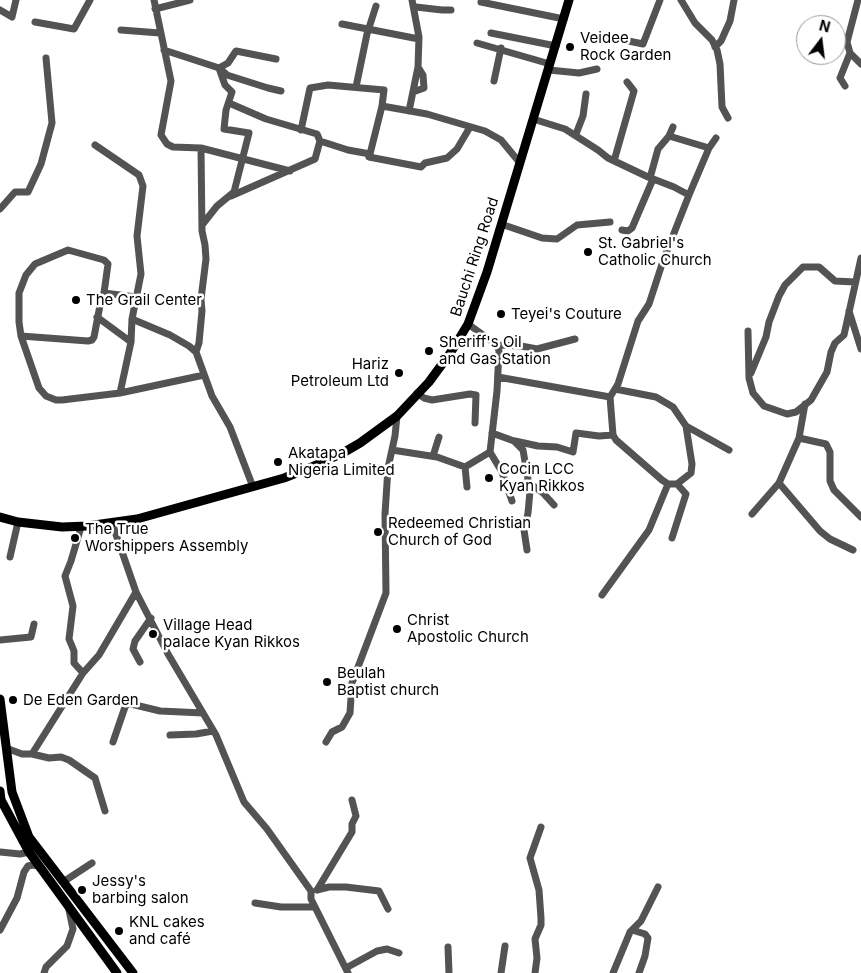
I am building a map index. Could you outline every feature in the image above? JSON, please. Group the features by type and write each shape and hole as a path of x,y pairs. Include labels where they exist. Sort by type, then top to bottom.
{"main road":[{"name":"Bauchi Ring Road","path":"0,517 18,522 80,527 137,519 284,478 341,454 378,431 397,416 429,382 451,352 468,324 487,272 569,0"},
{"path":"0,699 12,792 29,837 94,925 133,973"},
{"path":"0,792 1,800 38,866 117,973"}],"street":[{"path":"0,10 12,17 16,0"},
{"path":"36,22 74,29 90,0"},
{"path":"154,0 171,80 161,135 167,144 173,147 201,148 290,170"},
{"path":"155,9 190,0"},
{"path":"619,39 643,44 660,0"},
{"path":"682,0 695,23 716,47 720,64 722,107 728,118"},
{"path":"716,47 721,42 730,20 734,0"},
{"path":"858,0 858,13 847,42 850,53 861,64"},
{"path":"481,2 564,19"},
{"path":"409,111 413,92 424,88 423,75 418,67 419,39 415,4 451,10"},
{"path":"356,87 376,6"},
{"path":"342,24 419,39"},
{"path":"121,30 160,32"},
{"path":"491,33 556,46"},
{"path":"477,43 501,48 549,67 580,73 597,69"},
{"path":"494,81 501,48"},
{"path":"164,50 219,68 227,75 281,91"},
{"path":"219,68 228,62 236,51 276,59"},
{"path":"845,86 840,78 850,53"},
{"path":"0,209 14,192 28,192 41,164 52,123 46,58"},
{"path":"202,225 217,206 234,192 250,134 224,128 226,110 232,92 225,85 219,68"},
{"path":"614,161 634,91 627,82"},
{"path":"301,130 310,88 328,85 384,90 382,106 369,157 420,167 425,163 447,158 457,149 470,127"},
{"path":"576,134 583,116 586,94"},
{"path":"227,198 316,159 320,140 317,134 266,118 229,103"},
{"path":"382,106 427,114 485,131 501,140 520,164"},
{"path":"533,118 576,134 614,161 674,187 689,196"},
{"path":"622,230 628,231 632,228 652,178 658,150 669,136 673,127"},
{"path":"669,136 709,148"},
{"path":"614,389 656,397 673,407 686,426 692,464 691,473 678,484 668,484 616,440 613,435 610,397 632,342 638,321 649,304 663,261 689,196 709,148 716,138"},
{"path":"320,140 348,150 370,154"},
{"path":"95,145 134,171 142,181 137,236 141,266 130,342 120,393"},
{"path":"201,148 202,225 206,260 201,299 202,312 199,343 196,352 212,396 230,427 253,487"},
{"path":"501,224 542,238 557,239 577,225 610,222"},
{"path":"21,336 88,341 94,337 102,295 104,293 108,264 104,260 68,250 34,264 26,275 19,293 21,336 38,388 46,396 62,400 120,393 204,375"},
{"path":"748,331 749,378 753,393 764,406 787,414 796,412 811,400 827,372 835,343 844,335 860,264"},
{"path":"749,378 766,337 769,322 779,296 785,285 803,267 819,267 835,280 855,282"},
{"path":"104,293 136,297"},
{"path":"849,310 861,348"},
{"path":"97,317 130,342"},
{"path":"132,319 170,335 196,352"},
{"path":"468,324 497,345 537,349 575,339"},
{"path":"497,345 499,351 498,377 490,452 502,472 512,501"},
{"path":"498,377 610,397"},
{"path":"417,393 424,398 432,400 470,394 476,395 475,423"},
{"path":"752,514 780,483 800,438 805,404"},
{"path":"326,742 332,732 342,727 350,713 352,683 386,593 385,514 388,468 397,416"},
{"path":"686,426 729,450"},
{"path":"492,434 514,441 538,446 557,447 573,452 576,433 599,436 613,435"},
{"path":"433,456 438,437"},
{"path":"800,438 826,444 830,452 830,481 834,490 861,517"},
{"path":"514,441 523,450 530,491 524,530 527,550"},
{"path":"392,450 433,456 465,467 490,452"},
{"path":"465,467 467,487"},
{"path":"528,482 543,492 554,505"},
{"path":"780,483 820,530 830,539 853,550"},
{"path":"602,594 649,530 668,484"},
{"path":"672,538 686,494 678,484"},
{"path":"10,557 18,522"},
{"path":"112,523 136,592 168,654 216,735 244,802 314,891"},
{"path":"80,527 72,561 65,576 73,606 69,639 74,651 74,663 83,673"},
{"path":"32,754 83,673 99,656 136,592"},
{"path":"140,662 133,649 135,641 151,618"},
{"path":"0,640 31,638 34,624"},
{"path":"113,742 128,703 160,711 203,713"},
{"path":"170,735 212,731"},
{"path":"6,748 22,754 49,758 61,757 70,760 95,778 105,811"},
{"path":"352,800 356,816 352,824 352,832 310,899 347,970 377,952 387,949 398,953"},
{"path":"535,973 537,958 535,939 541,925 541,918 539,890 530,858 540,828"},
{"path":"0,852 20,854 29,852"},
{"path":"63,882 92,863"},
{"path":"0,930 16,898 24,872 28,866 38,866"},
{"path":"314,891 328,887 379,891 388,909"},
{"path":"613,973 632,930 641,921 658,887"},
{"path":"255,903 280,908 315,908"},
{"path":"44,973 46,967 66,946 73,929 73,922 66,905"},
{"path":"632,930 645,934 648,938 645,956 639,973"},
{"path":"501,973 505,946"},
{"path":"448,947 449,973"}],"place":[{"name":"Veidee Rock Garden","path":"570,47"},
{"name":"St. Gabriel's Catholic Church","path":"588,252"},
{"name":"The Grail Center","path":"76,300"},
{"name":"Teyei's Couture","path":"501,314"},
{"name":"Sheriff's Oil and Gas Station","path":"429,351"},
{"name":"Hariz Petroleum Ltd","path":"399,373"},
{"name":"Akatapa Nigeria Limited","path":"278,462"},
{"name":"Cocin LCC Kyan Rikkos","path":"489,478"},
{"name":"Redeemed Christian Church of God","path":"378,532"},
{"name":"The True Worshippers Assembly","path":"75,538"},
{"name":"Christ Apostolic Church","path":"397,629"},
{"name":"Village Head palace Kyan Rikkos","path":"153,634"},
{"name":"Beulah Baptist church","path":"327,682"},
{"name":"De Eden Garden","path":"13,700"},
{"name":"Jessy's barbing salon","path":"82,890"},
{"name":"KNL cakes and café","path":"119,931"}]}
